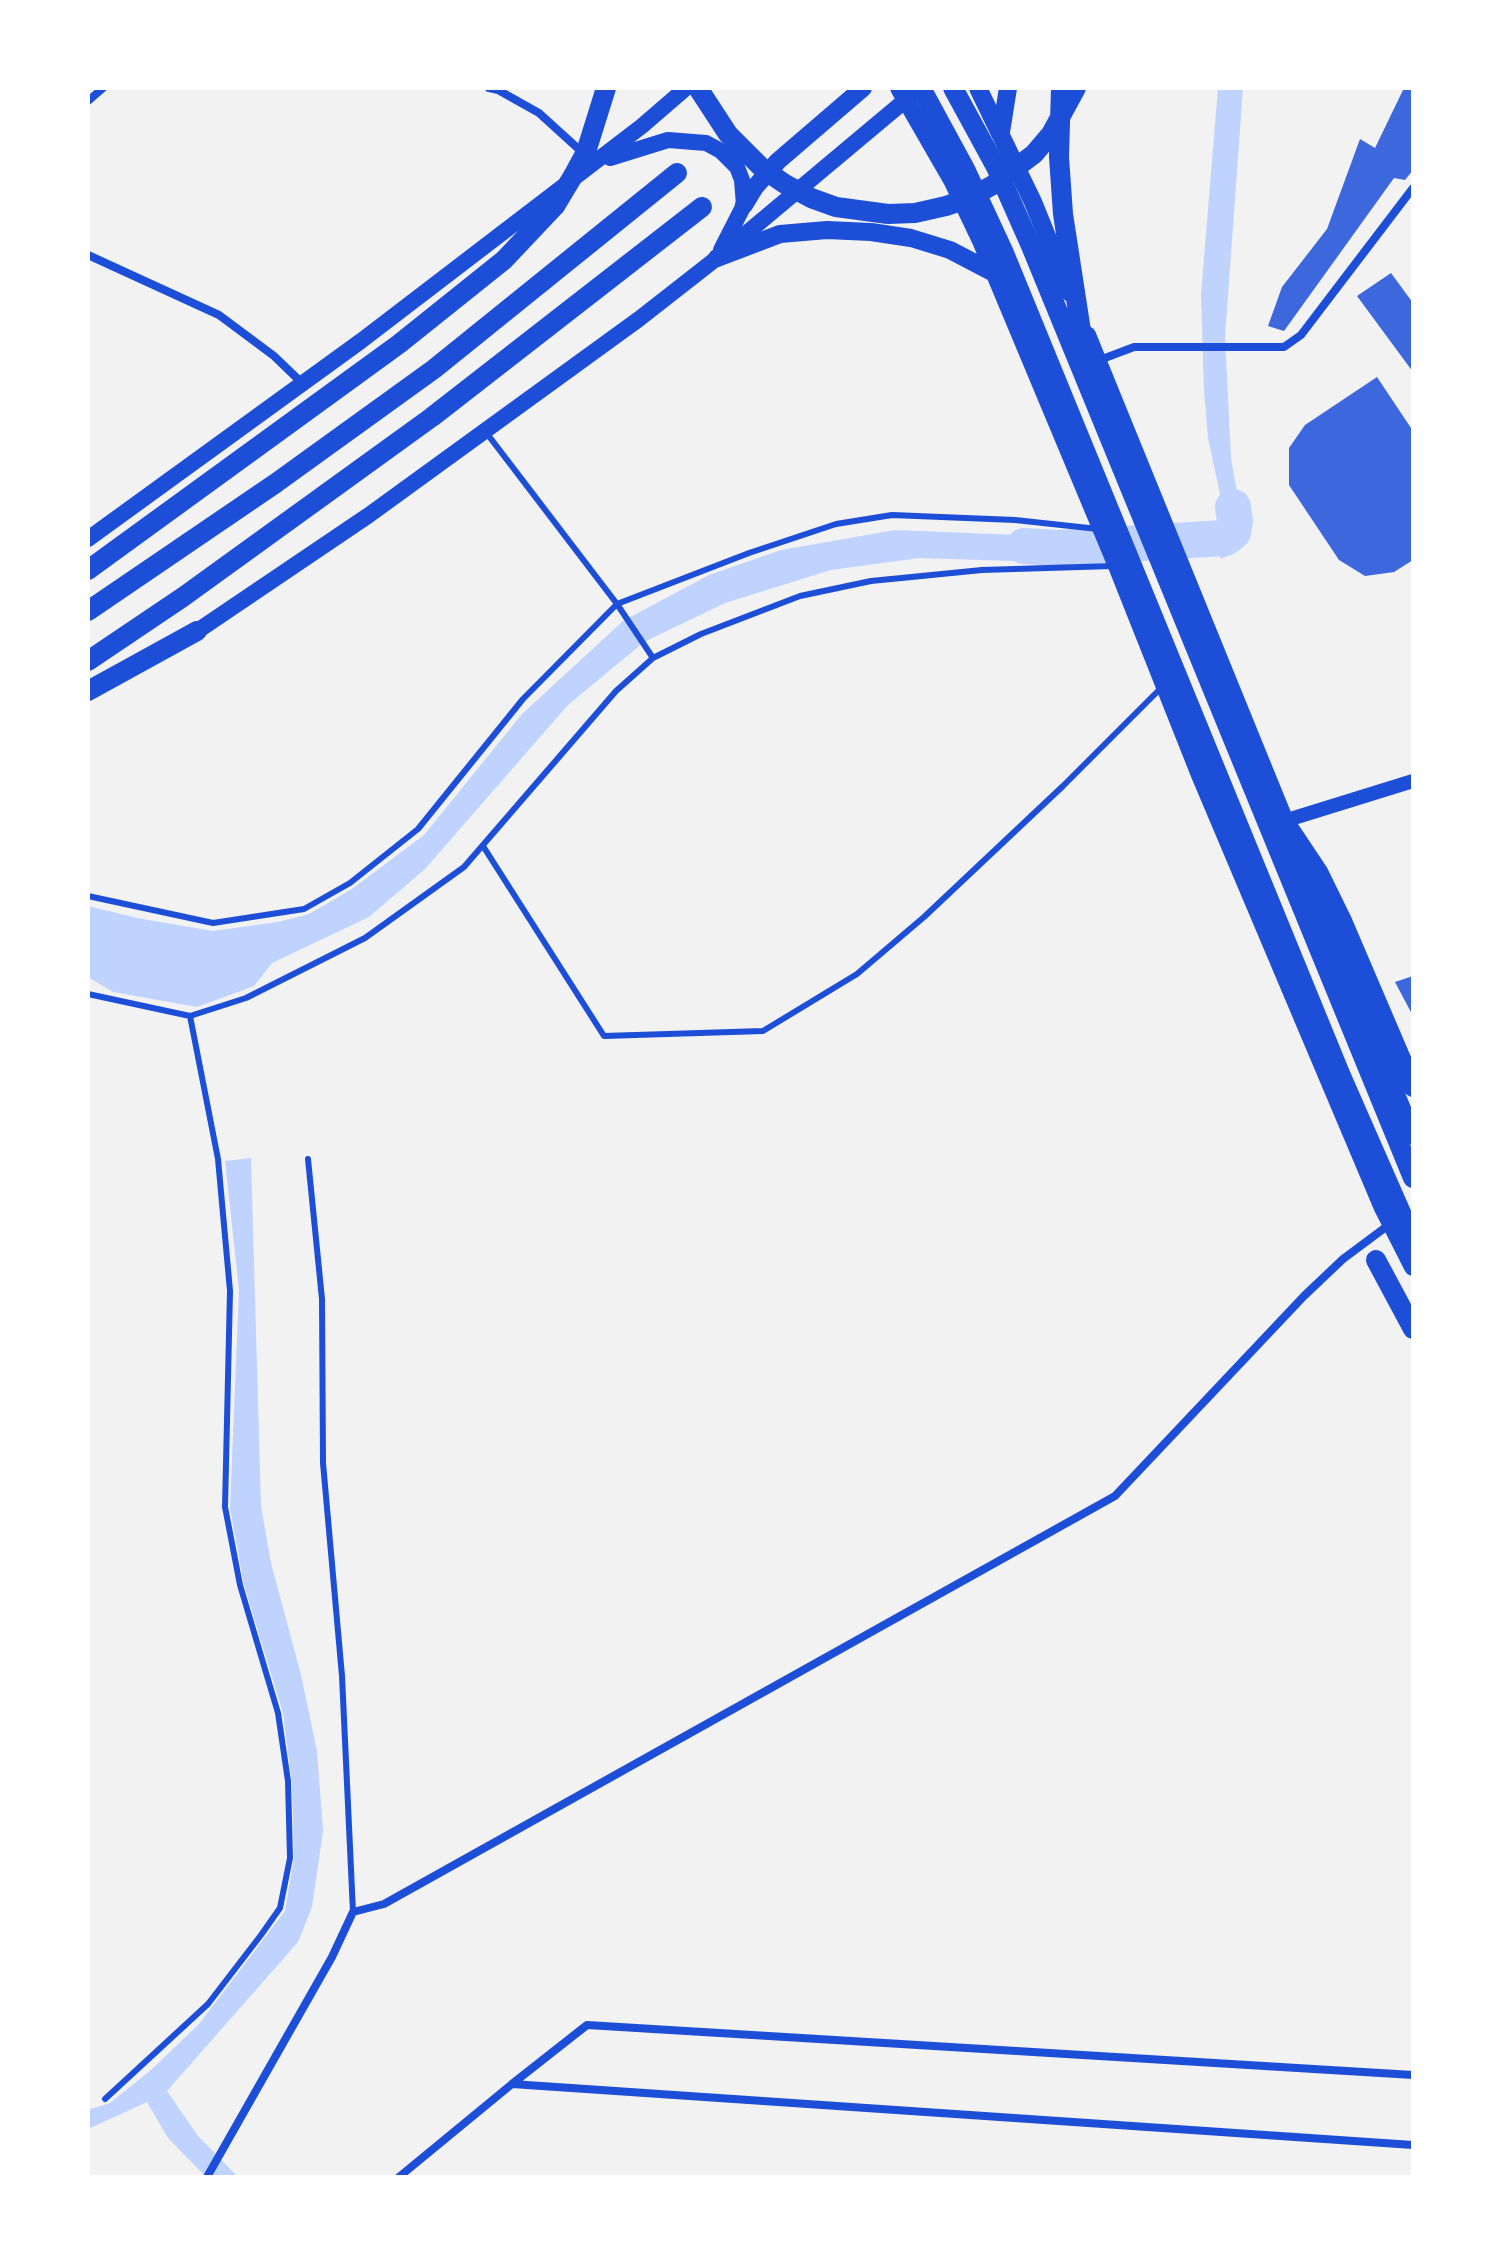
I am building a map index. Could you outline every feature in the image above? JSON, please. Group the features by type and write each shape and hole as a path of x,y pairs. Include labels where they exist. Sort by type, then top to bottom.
{"highway":[{"path":"88,570 455,301 504,260 555,206 586,152 606,88"},
{"path":"698,88 728,134 763,169 785,184 836,207 861,213 888,214 915,213 946,206 969,198 1005,177 1034,154 1051,134 1076,88"},
{"path":"953,88 1010,198 1413,1178"},
{"path":"1061,88 1059,157 1063,214 1090,389"},
{"path":"910,90 965,169 1004,253 1341,1076 1413,1240"},
{"path":"88,611 289,474 422,377 677,173"},
{"path":"88,664 432,417 702,207"},
{"path":"88,691 197,631"},
{"path":"1284,821 1318,872 1342,921 1413,1087"},
{"path":"1376,1260 1413,1329"}],"main road":[{"path":"88,539 593,164 686,88"},
{"path":"717,258 755,187 778,161 863,88"},
{"path":"978,88 1033,202 1413,1136"},
{"path":"1001,132 1008,88"},
{"path":"88,701 369,515 485,431 717,258 910,90 994,273 1390,1224 1413,1267"},
{"path":"593,164 668,140 706,143 721,151 737,167 742,180 744,205"},
{"path":"717,258 780,234 827,230 871,232 911,238 950,250 994,273"}],"street":[{"path":"88,101 103,88"},
{"path":"489,88 539,113 593,164"},
{"path":"1097,361 1134,347 1284,347 1301,335 1413,188"},
{"path":"88,255 219,315 274,356 302,383"},
{"path":"1284,821 1413,781"},
{"path":"207,2177 332,1957 353,1912 384,1904 1115,1496 1304,1296 1343,1259 1390,1224"},
{"path":"399,2177 587,2025 1413,2075"},
{"path":"512,2084 1413,2145"}],"lane":[{"path":"485,431 617,604 653,658"},
{"path":"88,896 213,923 304,909 350,883 418,829 523,699 617,604 749,553 836,524 892,515 1015,520 1101,530"},
{"path":"88,994 190,1016 246,998 365,938 464,867 616,691 653,658 701,634 800,596 871,581 982,570 1117,566"},
{"path":"483,846 604,1036 763,1031 857,974 924,917 1164,686"},
{"path":"105,2099 208,2004 261,1935 280,1908 290,1858 288,1781 278,1713 240,1585 225,1507 230,1291 218,1159 190,1016"},
{"path":"308,1159 322,1299 323,1463 342,1676 353,1912"}],"water":[{"path":"1218,88 1243,88 1225,337 1231,458 1244,533 1239,550 1221,559 1208,530 1226,522 1208,438 1201,294"},
{"path":"895,530 1068,537 1075,563 919,558 831,570 725,603 644,642 568,705 425,869 369,917 272,963 254,986 197,1007 113,992 88,977 88,906 213,931 278,922 309,914 352,889 424,835 522,714 623,621 709,575 781,550"},
{"path":"251,1158 261,1506 271,1563 301,1675 317,1751 323,1831 312,1907 298,1942 167,2091 198,2136 238,2177 206,2177 168,2138 147,2102 88,2129 88,2110 110,2103 151,2070 199,2024 285,1911 294,1858 292,1783 283,1713 244,1585 230,1508 239,1290 225,1161"}],"building":[{"path":"1404,88 1413,88 1413,170 1405,180 1394,178 1284,331 1268,326 1282,287 1327,229 1360,139 1375,148"},
{"path":"1391,273 1413,303 1413,372 1357,296"},
{"path":"1377,377 1413,431 1413,560 1394,572 1365,576 1339,560 1289,485 1289,448 1305,425"},
{"path":"1413,976 1413,1016 1395,982"}],"waterway":[{"path":"1024,546 1058,548 1225,538 1233,532 1233,507"}]}
